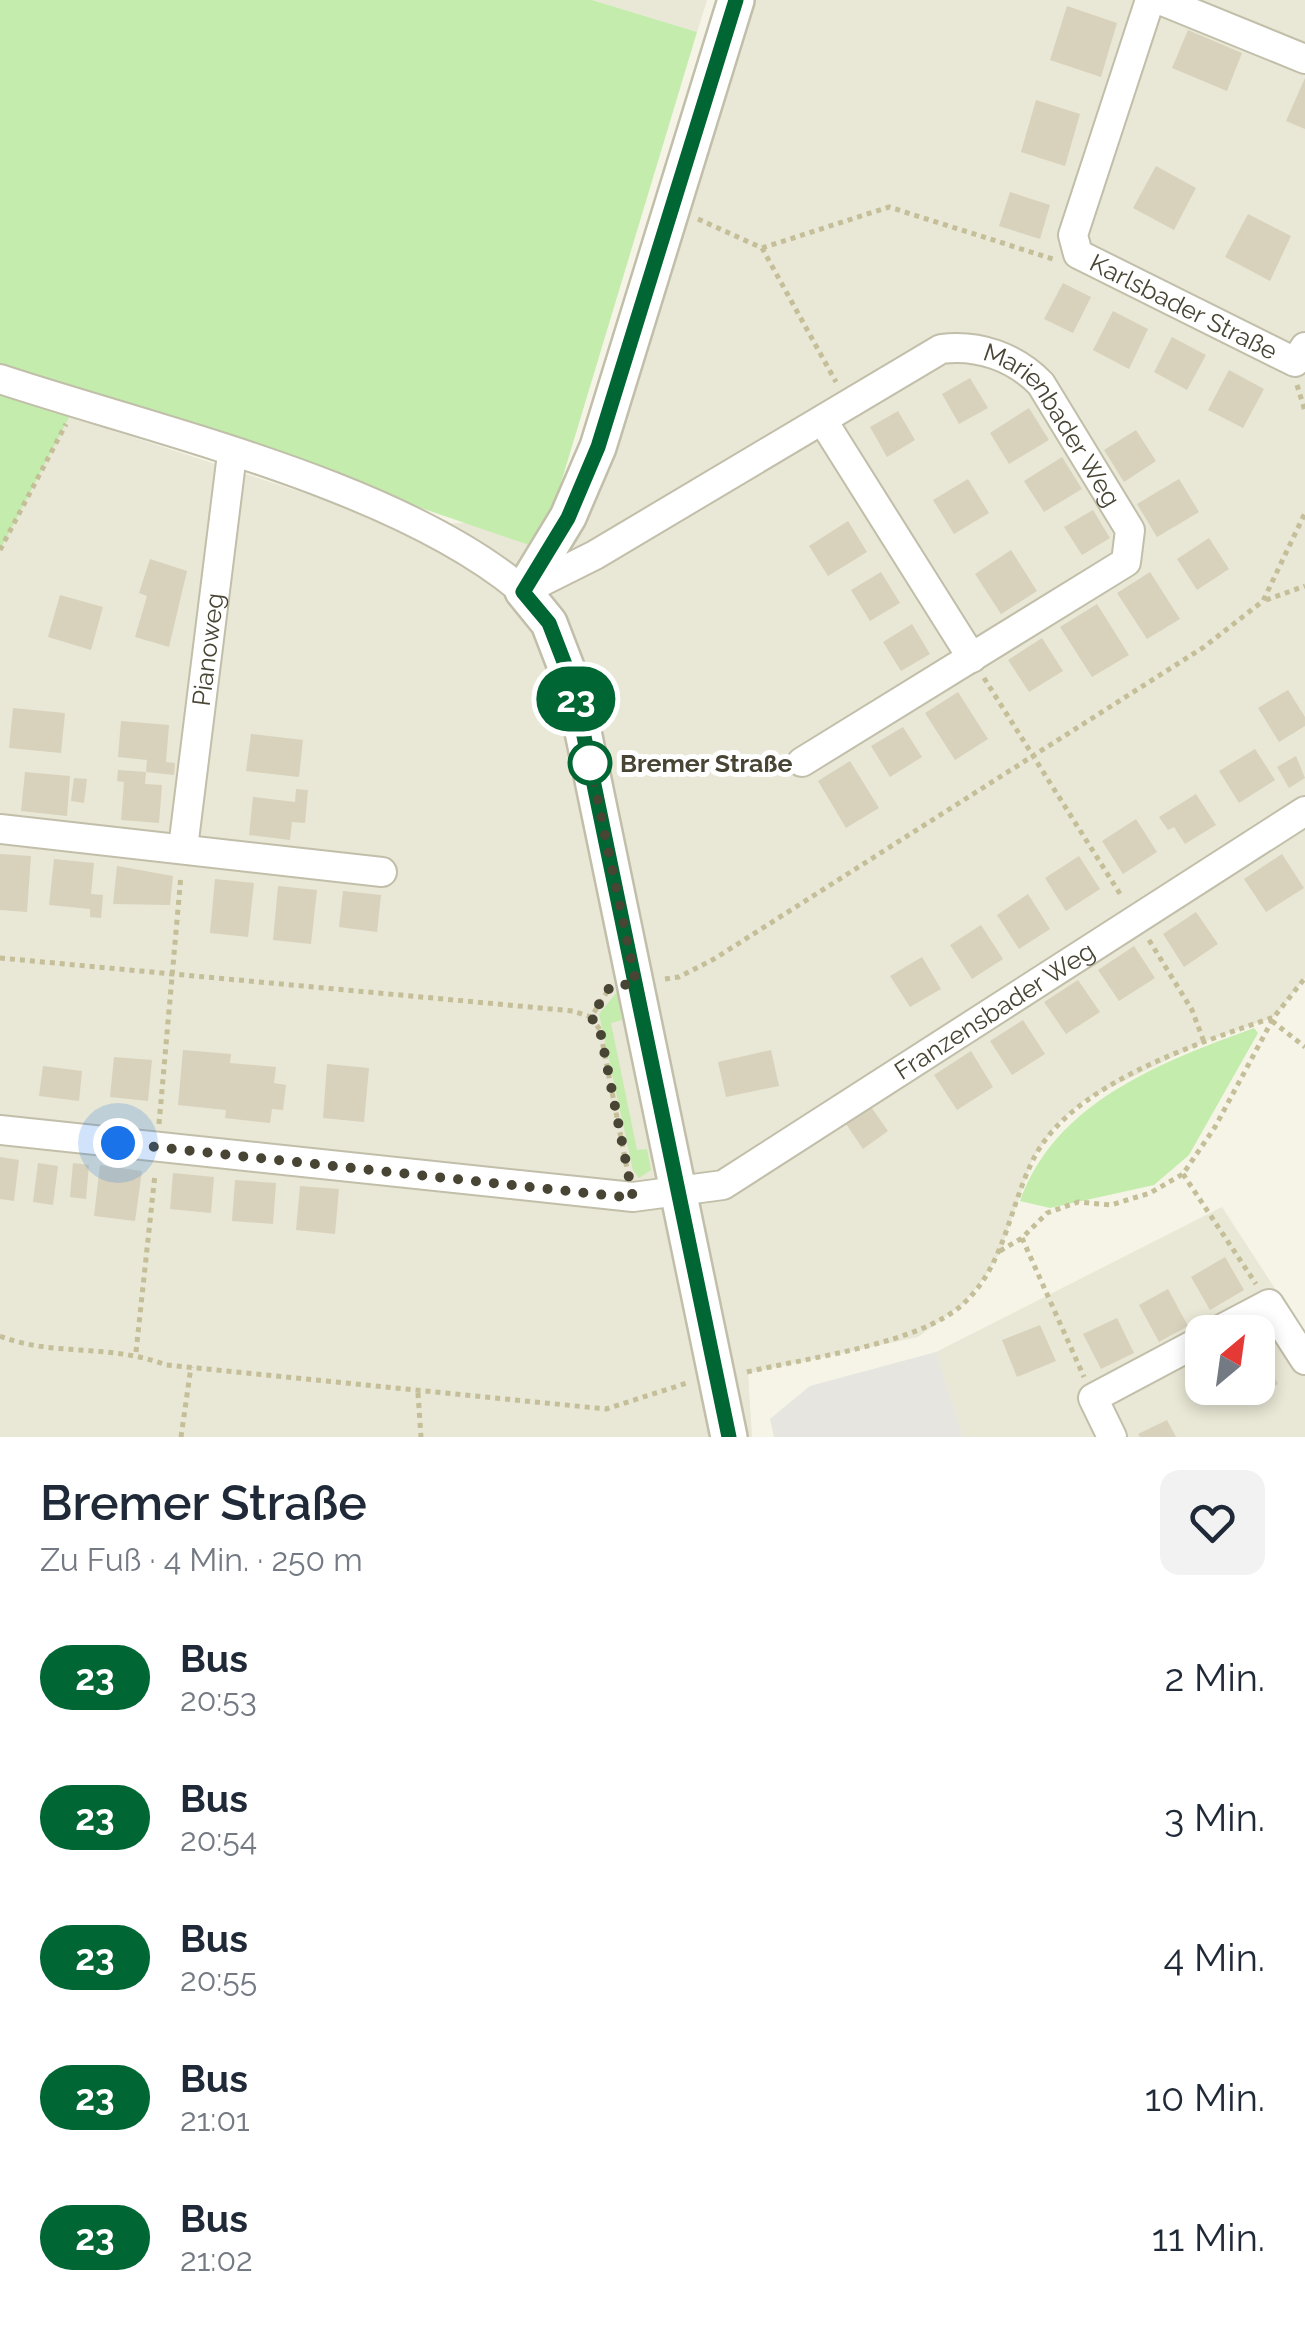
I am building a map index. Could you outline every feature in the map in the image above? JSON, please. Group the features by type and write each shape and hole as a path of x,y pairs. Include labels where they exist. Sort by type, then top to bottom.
{"street":[{"path":"523,592 568,518 598,447 736,0"},
{"name":"Karlsbader Straße","path":"1150,0 1073,234 1078,254 1295,362 1305,347"},
{"path":"1160,0 1305,59"},
{"name":"Marienbader Weg","path":"523,592 583,562 941,349 972,345 1028,371 1041,384 1130,530 1126,562 802,762"},
{"path":"0,379 232,454 441,536 495,568 523,592 549,623 574,688 729,1437"},
{"path":"824,421 972,658"},
{"name":"Pianoweg","path":"184,848 232,454"},
{"name":"Franzensbader Weg","path":"0,1130 633,1198 723,1184 1305,812"},
{"path":"0,829 382,872"},
{"path":"1248,1315 1269,1304 1305,1360"},
{"path":"1112,1437 1093,1398 1185,1349"}],"path":[{"path":"672,207 762,248 848,405"},
{"path":"762,248 890,207 1063,262 1078,254"},
{"path":"0,550 76,404"},
{"path":"1263,601 1305,513"},
{"path":"591,1017 610,987 679,976 714,959 1204,648 1263,601 1305,586"},
{"path":"972,658 1031,758 1072,815"},
{"path":"170,975 184,848"},
{"path":"0,958 573,1011 591,1017 600,1030 633,1198"},
{"path":"1000,1252 1022,1238 1047,1213 1078,1202 1111,1204 1137,1197 1183,1174 1215,1127 1273,1019 1305,978"},
{"path":"1273,1019 1305,1047"},
{"path":"0,1336 23,1346 96,1348 191,1367 606,1410 678,1384 717,1380 922,1330 963,1304 1000,1252 1033,1158 1056,1125 1085,1100 1204,1042 1273,1019"},
{"path":"1183,1174 1269,1304"},
{"path":"1022,1238 1093,1398"},
{"path":"181,1437 191,1367"},
{"path":"418,1393 421,1437"}],"shaded area":[{"path":"592,0 707,0 697,32"},
{"path":"736,0 1305,0 1305,978 1274,1017 1204,1042 1085,1100 1056,1125 1033,1158 1000,1252 983,1279 963,1304 918,1337 748,1373 752,1437 0,1437 0,547 65,415 405,526 568,517"},
{"path":"1222,1207 1305,1335 1305,1437 963,1437 936,1352"},
{"path":"936,1352 963,1437 774,1437 770,1419 810,1386"}],"green space":[{"path":"0,0 592,0 697,32 541,549 0,364"},
{"path":"0,379 76,404 0,550"},
{"path":"617,992 622,1020 611,1023 637,1150 647,1149 651,1170 639,1178 633,1170 599,1014"},
{"path":"1254,1028 1258,1033 1189,1155 1154,1185 1050,1208 1020,1201 1037,1166 1086,1111 1149,1071"}],"building":[{"path":"1067,6 1117,23 1101,77 1050,60"},
{"path":"1188,30 1242,53 1227,91 1172,68"},
{"path":"1305,78 1305,129 1286,121"},
{"path":"1036,100 1080,114 1065,166 1021,152"},
{"path":"1156,166 1196,188 1174,230 1133,208"},
{"path":"1010,192 1050,205 1040,239 999,226"},
{"path":"1248,214 1291,236 1270,281 1225,257"},
{"path":"1063,283 1091,297 1073,333 1044,319"},
{"path":"1113,311 1148,329 1129,369 1093,350"},
{"path":"1172,337 1206,355 1187,390 1154,372"},
{"path":"1229,370 1264,389 1243,428 1208,410"},
{"path":"970,378 988,408 959,424 942,394"},
{"path":"1029,408 1049,440 1009,464 990,433"},
{"path":"898,411 915,440 887,457 870,427"},
{"path":"1136,430 1156,461 1124,482 1104,450"},
{"path":"1062,457 1082,489 1044,512 1024,481"},
{"path":"968,479 989,513 954,534 933,500"},
{"path":"1179,479 1199,512 1157,537 1137,504"},
{"path":"1093,510 1110,538 1082,555 1064,527"},
{"path":"848,521 867,552 828,576 809,546"},
{"path":"1209,538 1229,569 1197,590 1177,559"},
{"path":"1011,550 1037,591 1001,614 975,574"},
{"path":"150,559 187,571 169,647 135,637 147,596 139,593"},
{"path":"881,572 900,603 870,621 851,590"},
{"path":"1150,572 1180,619 1147,639 1117,593"},
{"path":"60,595 103,607 91,650 48,637"},
{"path":"1097,604 1129,655 1092,677 1060,627"},
{"path":"912,624 930,654 901,671 883,642"},
{"path":"1042,638 1063,671 1029,692 1008,660"},
{"path":"1288,690 1305,717 1305,726 1279,742 1258,708"},
{"path":"958,692 988,739 955,760 925,713"},
{"path":"13,708 65,713 61,753 9,748"},
{"path":"121,721 169,725 166,762 175,763 174,775 146,772 147,760 118,757"},
{"path":"903,727 922,757 890,777 871,746"},
{"path":"251,734 303,740 299,777 246,771"},
{"path":"1255,749 1275,780 1239,803 1219,771"},
{"path":"1296,756 1305,778 1289,788 1277,767"},
{"path":"850,761 879,808 846,828 818,781"},
{"path":"118,770 146,772 145,784 162,785 159,823 121,820 124,782 117,781"},
{"path":"25,772 70,776 67,816 21,811"},
{"path":"74,778 87,779 84,803 71,801"},
{"path":"296,789 308,790 305,823 292,822 290,840 249,835 253,797 295,802"},
{"path":"1196,794 1216,825 1185,844 1174,827 1168,830 1159,817"},
{"path":"1136,819 1157,852 1123,874 1102,841"},
{"path":"0,854 31,856 27,912 0,910"},
{"path":"1282,854 1304,888 1266,912 1244,879"},
{"path":"1079,856 1100,889 1066,911 1045,878"},
{"path":"54,859 94,863 91,894 103,895 101,918 90,917 90,909 49,905"},
{"path":"117,866 173,876 170,905 113,904"},
{"path":"215,879 254,883 248,937 210,933"},
{"path":"278,886 317,890 311,944 273,940"},
{"path":"343,891 381,895 377,932 339,927"},
{"path":"1028,894 1050,929 1019,949 997,915"},
{"path":"1196,912 1218,944 1184,967 1163,934"},
{"path":"981,925 1003,959 972,979 950,945"},
{"path":"1134,946 1155,978 1119,1001 1098,970"},
{"path":"922,957 941,989 910,1007 890,976"},
{"path":"1078,980 1100,1012 1066,1034 1044,1002"},
{"path":"1023,1020 1045,1054 1012,1075 990,1041"},
{"path":"183,1050 231,1054 230,1063 276,1067 274,1083 286,1085 283,1110 272,1109 270,1123 225,1118 226,1110 178,1105"},
{"path":"771,1050 779,1086 726,1097 718,1062"},
{"path":"971,1051 993,1087 957,1110 934,1075"},
{"path":"114,1057 152,1060 148,1101 110,1097"},
{"path":"327,1064 369,1068 364,1122 323,1118"},
{"path":"43,1066 82,1071 79,1101 39,1096"},
{"path":"869,1104 888,1131 863,1149 844,1121"},
{"path":"0,1157 19,1160 14,1201 0,1199"},
{"path":"38,1163 58,1166 53,1205 33,1202"},
{"path":"73,1163 89,1165 86,1199 70,1197"},
{"path":"100,1165 142,1171 135,1221 94,1216"},
{"path":"173,1173 214,1177 211,1213 170,1209"},
{"path":"235,1180 276,1183 273,1224 232,1221"},
{"path":"300,1186 339,1189 335,1234 296,1230"},
{"path":"1225,1257 1244,1290 1210,1310 1191,1277"},
{"path":"1168,1289 1185,1328 1159,1342 1139,1305"},
{"path":"1117,1318 1134,1353 1101,1369 1083,1334"},
{"path":"1040,1325 1056,1361 1017,1377 1002,1340"},
{"path":"1167,1420 1176,1437 1138,1434"}],"bus line":[{"name":"23","path":"729,1437 574,688 549,623 523,592 568,518 598,447 736,0"}],"place":[{"name":"Bremer Straße","path":"590,763"}],"route":[{"path":"118,1143 633,1198 600,1030 591,1017 610,987 636,983 590,763"}]}
